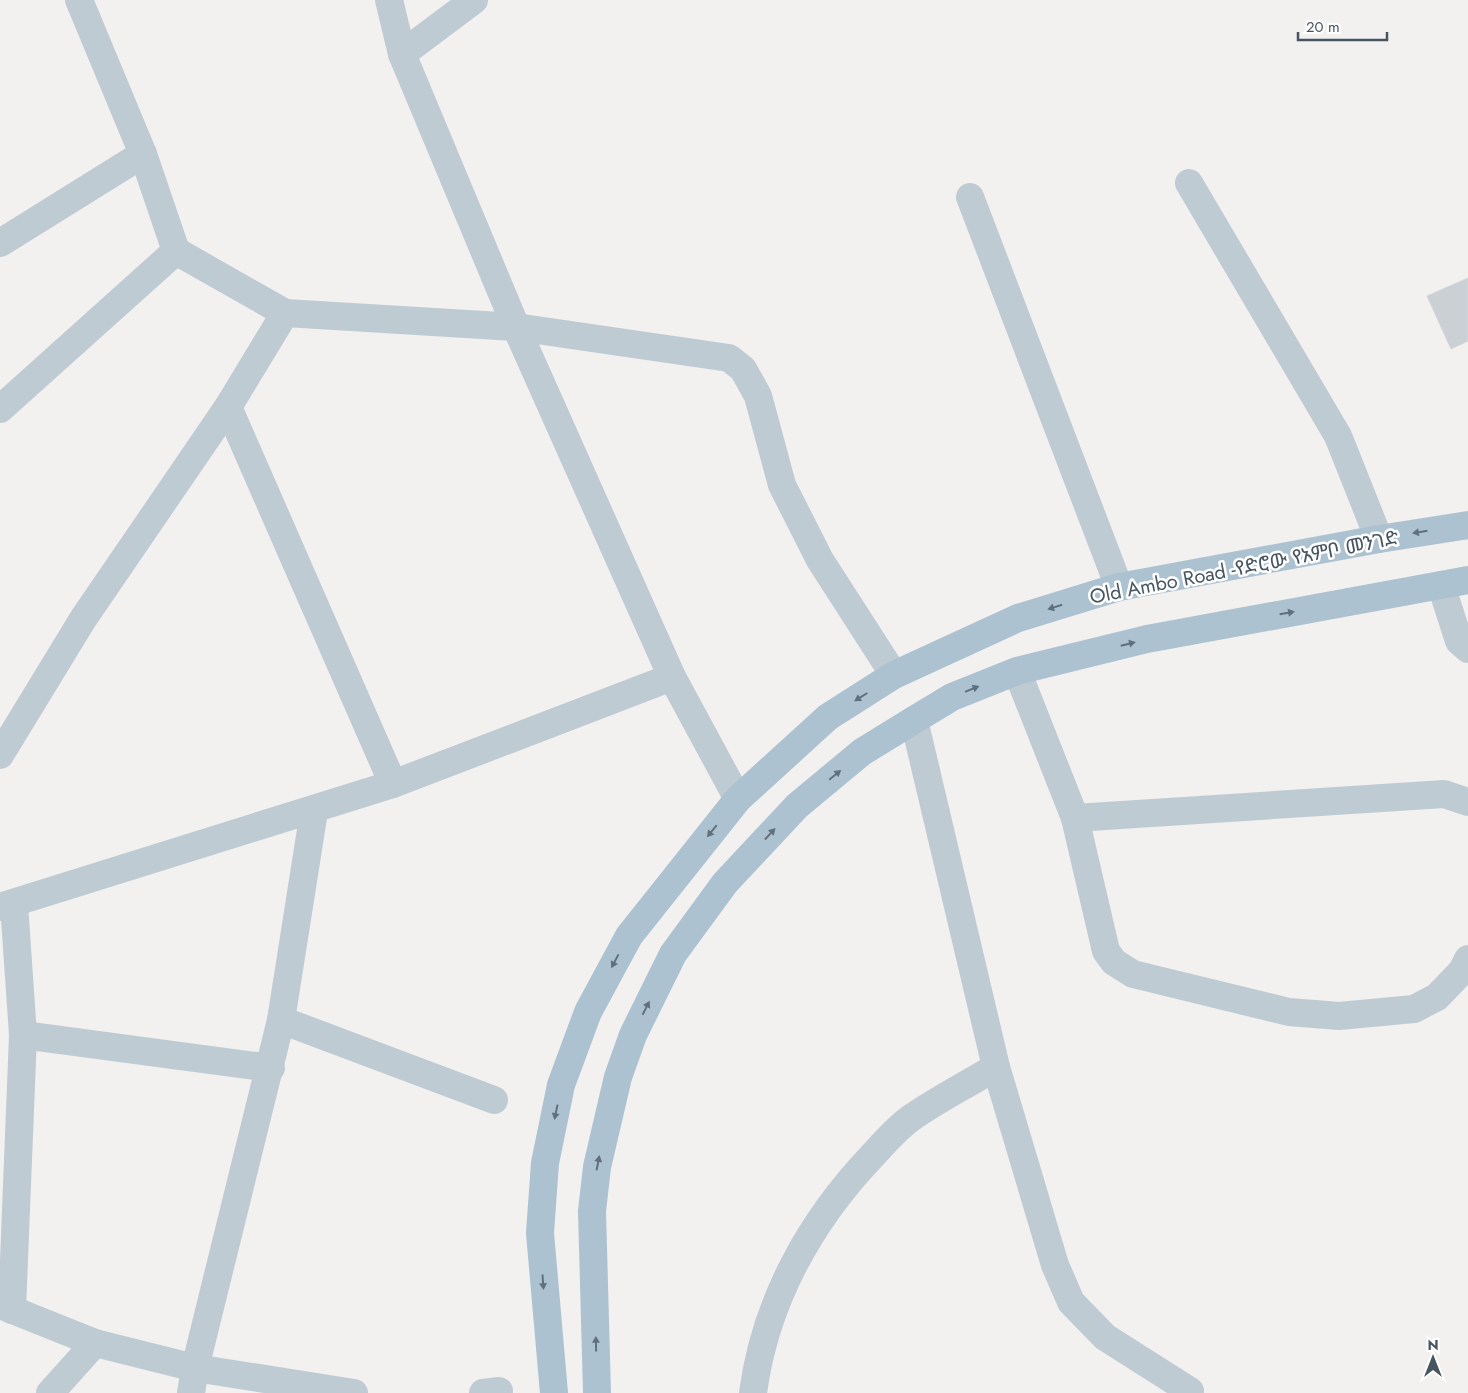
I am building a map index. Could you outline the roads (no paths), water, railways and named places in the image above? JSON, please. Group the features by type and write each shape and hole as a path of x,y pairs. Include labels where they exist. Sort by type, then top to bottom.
{"main road":[{"name":"Old Ambo Road -የድሮው የአምቦ መንገድ","path":"554,1393 540,1233 545,1163 561,1085 588,1012 629,936 738,799 828,717 894,675 1018,618 1119,587 1379,539 1468,525"},
{"path":"597,1393 592,1211 596,1176 618,1077 633,1035 673,954 725,883 797,806 862,752 914,720 952,697 1017,671 1147,639 1468,580"}],"street":[{"path":"79,0 143,154 176,251 285,313 516,327 729,358 743,369 758,396 782,485 820,560 894,675"},
{"path":"389,0 402,54 516,327 672,677 738,799"},
{"path":"402,54 474,0"},
{"path":"0,243 143,154"},
{"path":"1189,183 1338,436 1379,539"},
{"path":"970,197 1119,587"},
{"path":"0,409 176,251"},
{"path":"0,755 83,619 228,407 285,313"},
{"path":"228,407 393,784"},
{"path":"1441,585 1459,641 1468,649"},
{"path":"1017,671 1075,818 1106,951 1114,962 1133,974 1289,1012 1339,1016 1414,1009 1437,997 1462,971 1468,959"},
{"path":"354,1393 193,1380 6,1308 23,1035 7,906 393,784 672,677"},
{"path":"914,720 996,1067 1055,1265 1071,1302 1105,1337 1190,1391"},
{"path":"1075,818 1444,794 1468,802"},
{"path":"193,1380 271,1068 281,1020 314,810"},
{"path":"281,1020 494,1100"},
{"path":"23,1035 271,1068"},
{"path":"753,1393 758,1362 781,1289 817,1224 842,1187 910,1119 996,1067"},
{"path":"50,1393 95,1343"}]}
